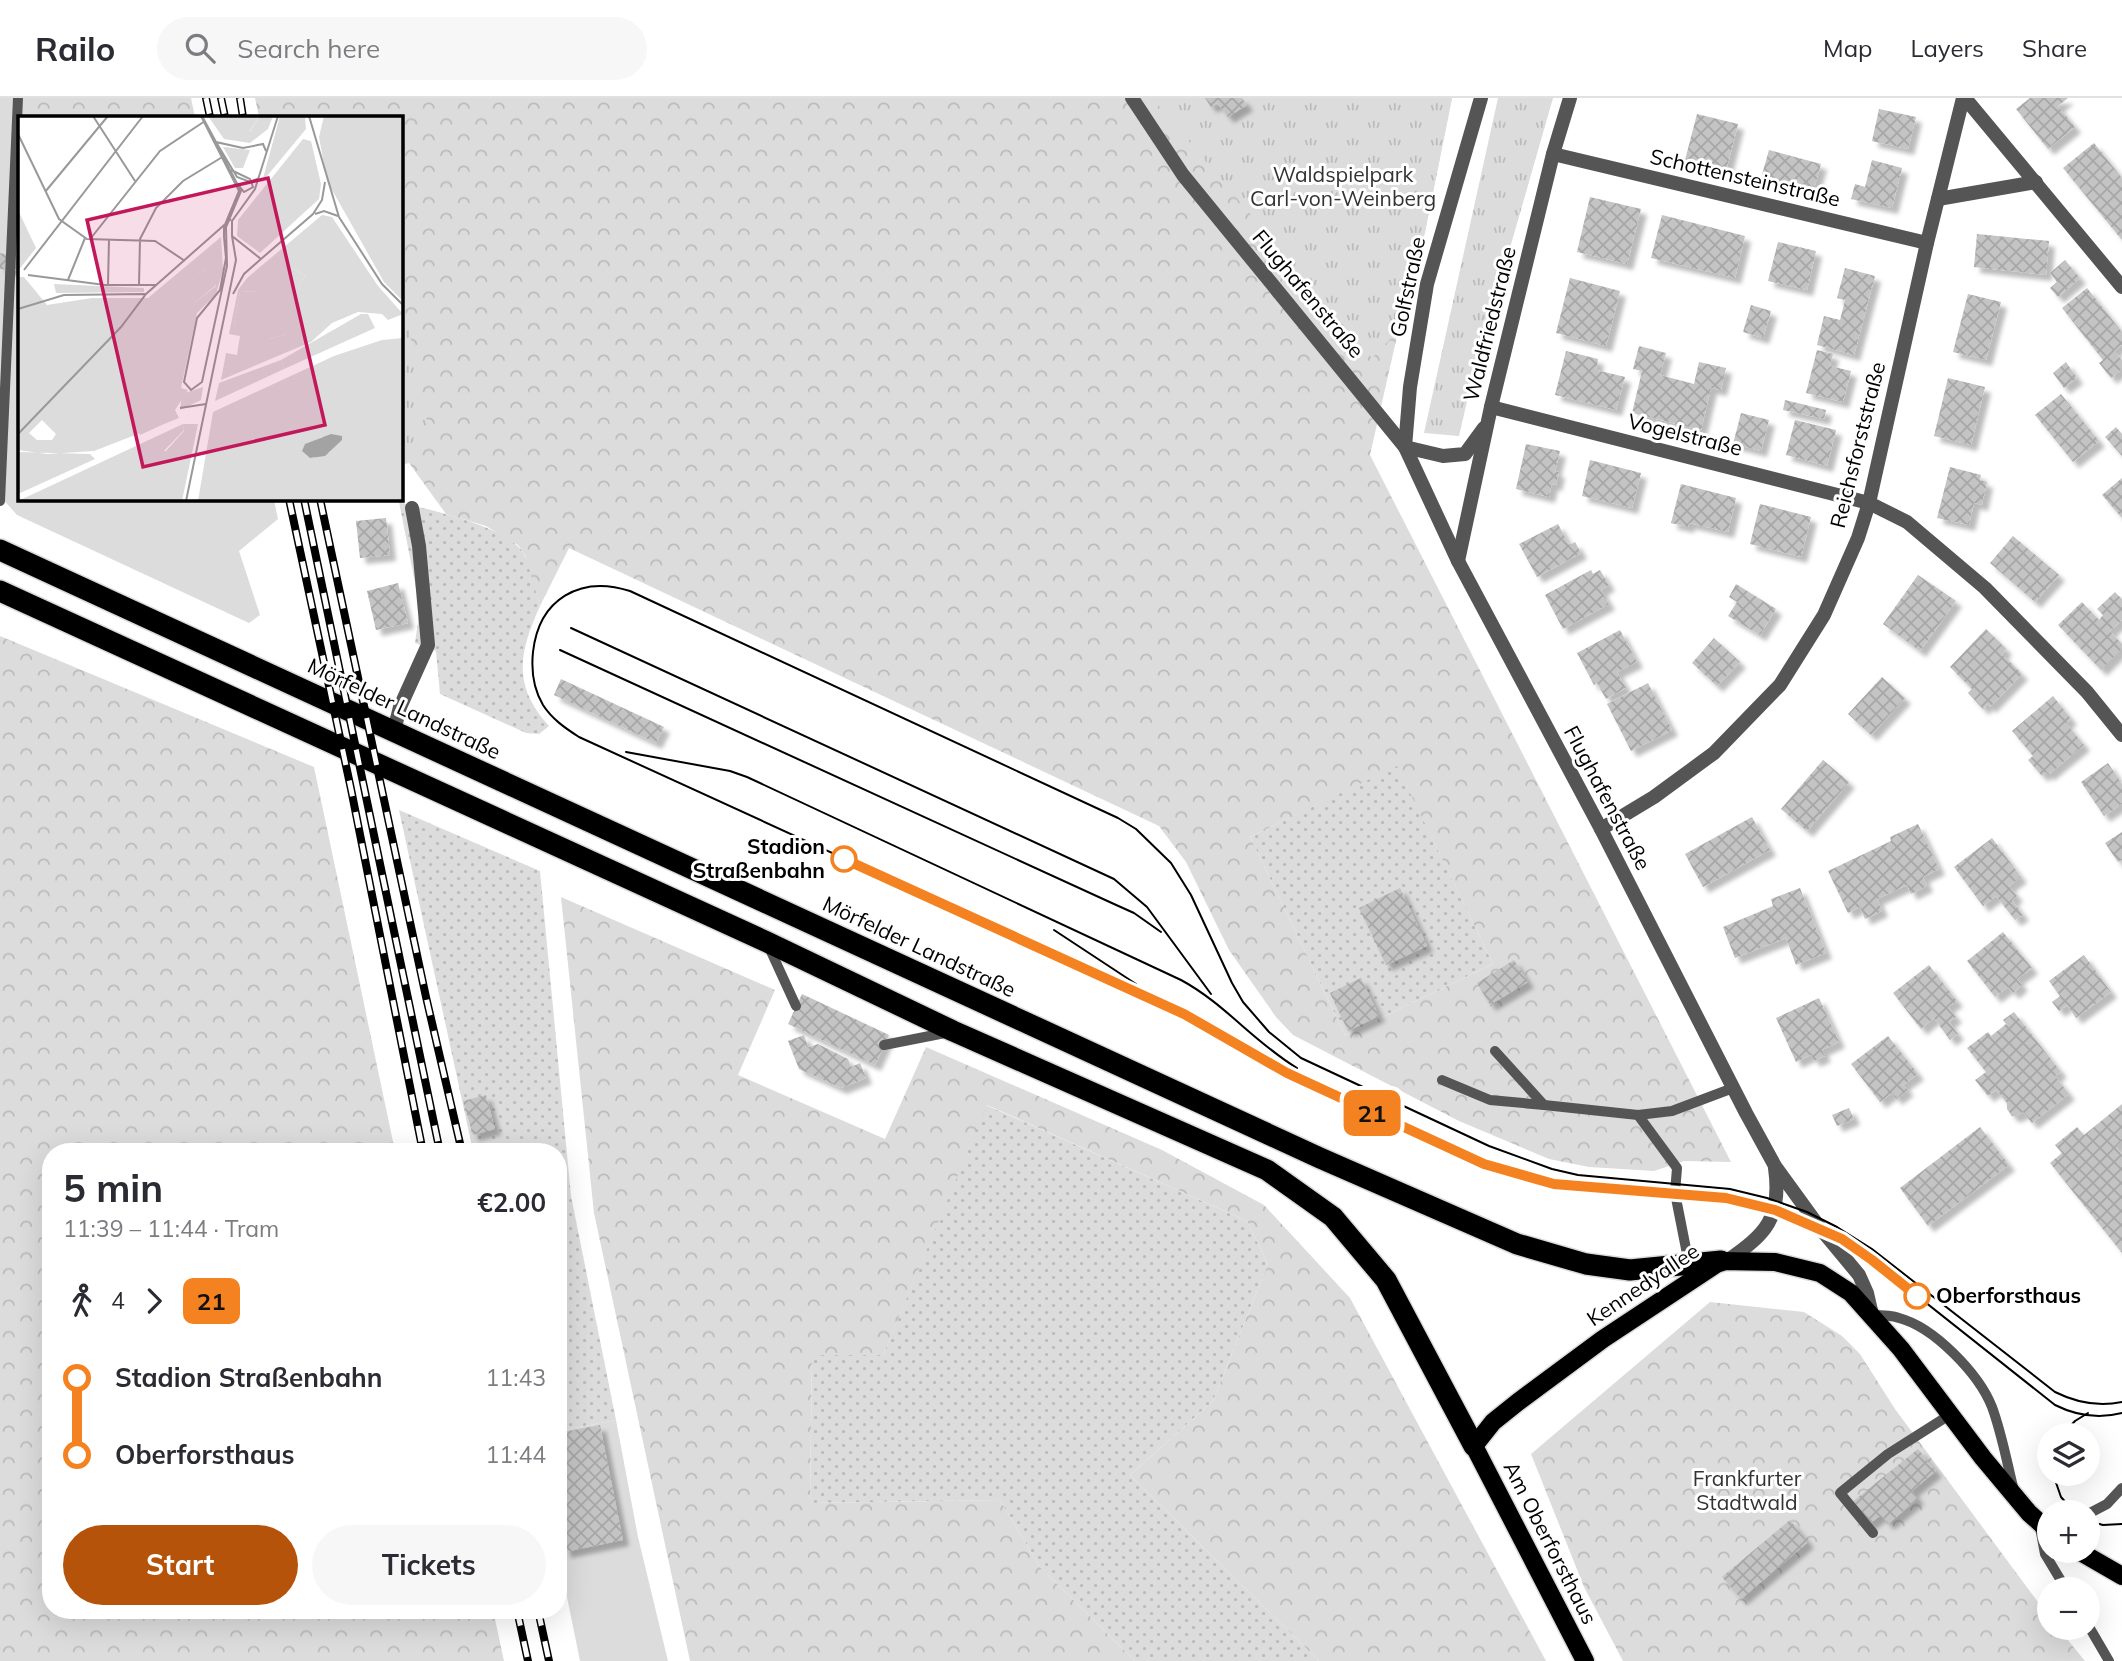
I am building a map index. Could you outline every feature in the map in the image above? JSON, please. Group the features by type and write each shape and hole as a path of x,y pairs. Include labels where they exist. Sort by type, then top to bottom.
{"highway":[{"name":"Mörfelder Landstraße","path":"0,550 1320,1158 1517,1244 1586,1265 1617,1269 1650,1269 1724,1261"},
{"path":"0,591 767,942 953,1031 1267,1170 1333,1217 1387,1280 1474,1446"}],"main road":[{"name":"Kennedyallee","path":"1474,1446 1493,1422 1517,1402 1603,1339 1724,1261 1775,1262 1820,1273 1843,1285 1872,1315 2015,1497 2037,1517"},
{"name":"Am Oberforsthaus","path":"1474,1446 1585,1661"},
{"path":"2100,1563 2122,1576"}],"street":[{"name":"Flughafenstraße","path":"1132,98 1183,175 1405,447 1458,561 1601,829 1733,1088 1775,1166 1820,1228 1859,1275 1872,1315"},
{"name":"Golfstraße","path":"1405,447 1410,387 1427,284 1481,98"},
{"name":"Waldfriedstraße","path":"1458,561 1491,407 1553,154 1570,98"},
{"path":"1964,98 2122,287"},
{"name":"Reichsforststraße","path":"1601,829 1654,797 1714,753 1780,685 1824,615 1858,538 1869,503 1927,243 1964,98"},
{"name":"Schottensteinstraße","path":"1553,154 1927,243"},
{"path":"1938,199 2036,182"},
{"name":"Vogelstraße","path":"1491,407 1869,503 1907,522 1984,587 2087,692 2122,735"},
{"path":"1405,447 1443,456 1465,454 1488,424"},
{"path":"394,731 400,707 428,645 419,547 412,508"},
{"name":"Flughafenstraße","path":"1724,1261 1756,1240 1771,1220 1777,1196 1775,1166"}],"lane":[{"path":"0,501 18,98"},
{"path":"767,942 796,1006"},
{"path":"884,1045 953,1031"},
{"path":"1494,1051 1544,1105"},
{"path":"1442,1080 1490,1100 1638,1115 1672,1111 1733,1088"},
{"path":"1638,1115 1677,1168 1675,1194 1689,1264"},
{"path":"1872,1315 1899,1317 1917,1324 1942,1343 1972,1375 1992,1406 2015,1497"},
{"path":"1873,1532 1840,1493 1888,1454 1951,1415"},
{"path":"2100,1508 2122,1488"},
{"path":"2097,1640 2109,1661"}],"green space":[{"path":"0,98 191,98 195,116 18,116 0,232"},
{"path":"0,98 36,98 35,116 18,116 18,500 274,500 278,519 239,551 260,615 249,623 17,515 0,496"},
{"path":"255,98 1452,98 1425,232 1398,332 1370,455 1731,1162 1684,1161 1654,1171 1589,1167 1549,1159 1459,1121 1293,1035 1276,1017 1229,950 1186,862 1159,826 569,548 540,606 525,555 518,545 486,526 446,514 409,463 402,465 402,116 259,116","holes":["1397,766 1493,964 1345,1035 1250,837"]},
{"name":"Waldspielpark Carl-von-Weinberg","path":"1152,98 1452,98 1425,232 1398,331 1372,358"},
{"path":"1498,98 1553,98 1471,384 1459,436 1424,433"},
{"path":"402,294 431,442 402,449"},
{"path":"399,502 486,527 516,544 524,554 540,606 527,639 523,668 529,697 549,726 539,734 526,733 440,694 436,651 415,643 420,608"},
{"path":"0,636 314,767 393,1143 42,1143 42,1619 495,1619 504,1661 0,1661"},
{"path":"1397,765 1493,964 1345,1035 1250,837"},
{"path":"399,810 540,871 566,1143 471,1143"},
{"path":"561,897 775,990 738,1075 885,1139 926,1047 1162,1150 1264,1205 1350,1298 1546,1661 1319,1661 1130,1475 1213,1401 1268,1264 1247,1221 987,1105 883,1355 812,1355 810,1503 1000,1500 1040,1567 1135,1661 690,1661 594,1213"},
{"path":"986,1105 1247,1221 1268,1264 1213,1401 1130,1475 1319,1661 1135,1661 1040,1567 1000,1500 810,1503 812,1355 883,1355"},
{"path":"567,1154 571,1196 616,1420 567,1429"},
{"name":"Frankfurter Stadtwald","path":"1710,1302 1804,1312 1842,1336 1860,1354 1895,1409 2037,1601 2037,1640 2068,1640 2085,1661 1623,1661 1584,1587 1531,1454"},
{"path":"616,1420 638,1537 668,1661 580,1661 567,1597 567,1429"}],"building":[{"path":"1205,98 1242,98 1247,105 1228,117 1217,103 1211,107"},
{"path":"2030,98 2068,98 2058,106 2075,127 2048,149 2016,109"},
{"path":"1879,109 1916,117 1908,149 1872,141"},
{"path":"1697,114 1738,124 1726,171 1685,160"},
{"path":"2094,143 2122,178 2122,240 2063,168"},
{"path":"1769,150 1821,164 1813,192 1761,178"},
{"path":"1872,160 1902,168 1892,208 1851,199 1855,184 1865,187"},
{"path":"1590,197 1641,209 1627,264 1577,252"},
{"path":"1662,215 1745,236 1735,278 1651,258"},
{"path":"1977,234 2049,241 2046,275 1974,267"},
{"path":"1778,242 1816,251 1807,290 1768,281"},
{"path":"0,253 18,257 18,271 0,269"},
{"path":"2065,260 2080,278 2058,297 2050,288 2057,282 2050,273"},
{"path":"1845,268 1875,276 1854,355 1817,345 1824,316 1840,320 1845,300 1837,298"},
{"path":"1570,278 1620,291 1606,346 1556,333"},
{"path":"2087,288 2122,332 2122,345 2114,351 2122,360 2122,369 2111,378 2099,363 2103,360 2062,308"},
{"path":"1968,294 2001,302 1986,360 1953,352"},
{"path":"1751,305 1771,311 1763,338 1743,332"},
{"path":"1639,346 1666,353 1660,375 1694,384 1699,362 1726,368 1721,390 1711,388 1701,430 1632,413 1642,371 1633,369"},
{"path":"1817,350 1833,354 1830,366 1851,371 1843,402 1806,393"},
{"path":"1566,351 1598,359 1596,370 1625,377 1616,410 1555,395"},
{"path":"2066,362 2077,378 2064,388 2053,373"},
{"path":"1948,378 1985,387 1971,445 1934,436"},
{"path":"2061,394 2099,441 2073,462 2035,415"},
{"path":"1785,400 1826,410 1824,419 1783,410"},
{"path":"1741,413 1769,420 1761,451 1733,444"},
{"path":"1795,420 1836,430 1827,466 1786,455"},
{"path":"2116,427 2122,434 2122,456 2105,437"},
{"path":"1526,444 1560,451 1555,471 1559,472 1556,485 1552,484 1549,497 1516,489"},
{"path":"1590,460 1641,473 1632,508 1582,496"},
{"path":"1950,467 1981,475 1980,480 1987,482 1982,505 1974,503 1969,525 1937,518"},
{"path":"2122,478 2122,518 2102,495"},
{"path":"1681,484 1736,498 1728,532 1689,523 1688,527 1671,523"},
{"path":"1760,504 1811,517 1801,557 1750,544"},
{"path":"386,518 390,555 360,558 356,521"},
{"path":"1558,524 1569,545 1575,542 1581,553 1537,577 1519,544"},
{"path":"2013,536 2059,575 2035,602 1990,563"},
{"path":"1591,570 1593,574 1600,570 1609,585 1601,590 1609,604 1563,629 1545,595"},
{"path":"1918,575 1956,601 1920,651 1883,624"},
{"path":"398,583 408,623 376,630 367,591"},
{"path":"1736,584 1776,609 1760,635 1728,616 1737,602 1729,597"},
{"path":"2115,592 2122,599 2122,620 2110,631 2122,644 2122,649 2101,670 2058,625 2082,602 2099,620 2103,615 2097,609"},
{"path":"1986,629 2006,649 2002,654 2022,674 1990,707 1987,704 1983,709 1968,693 1972,689 1950,667"},
{"path":"1620,630 1637,662 1617,672 1626,688 1606,699 1597,683 1594,685 1577,653"},
{"path":"1714,638 1740,662 1717,686 1692,663"},
{"path":"1882,677 1905,698 1871,735 1848,714"},
{"path":"561,679 664,727 656,743 554,695"},
{"path":"1648,683 1672,730 1631,751 1607,704"},
{"path":"2053,696 2071,719 2066,723 2084,745 2048,775 2046,772 2042,776 2028,760 2033,756 2012,731"},
{"path":"1823,760 1849,782 1807,831 1781,809"},
{"path":"2108,763 2122,784 2122,804 2104,816 2081,782"},
{"path":"1752,817 1770,850 1703,887 1685,854"},
{"path":"1918,824 1939,869 1923,877 1927,886 1911,894 1907,885 1877,899 1882,911 1865,919 1860,907 1848,913 1828,871 1891,841 1890,837"},
{"path":"2122,832 2122,860 2118,862 2105,843"},
{"path":"1992,838 2021,877 2009,886 2017,896 2012,900 2023,915 2015,920 1996,896 1983,906 1954,867"},
{"path":"1400,888 1427,946 1386,965 1359,908"},
{"path":"1800,888 1826,953 1796,965 1786,938 1735,958 1723,927 1773,906 1771,899"},
{"path":"2003,932 2032,968 2017,979 2022,985 2013,993 2008,987 1995,997 1967,961"},
{"path":"2084,955 2111,992 2076,1018 2067,1005 2059,1011 2052,1002 2060,996 2049,981"},
{"path":"1514,960 1528,982 1490,1005 1477,983"},
{"path":"1929,965 1957,1001 1948,1007 1956,1017 1949,1022 1958,1034 1950,1040 1934,1018 1921,1029 1893,993"},
{"path":"1361,978 1379,1016 1348,1031 1330,993"},
{"path":"802,994 889,1035 875,1065 788,1024"},
{"path":"1819,998 1839,1042 1822,1050 1825,1056 1814,1061 1811,1055 1796,1062 1776,1018"},
{"path":"2014,1012 2061,1072 2055,1076 2069,1094 2032,1123 2023,1112 2012,1116 2007,1109 2007,1103 1996,1090 1988,1096 1975,1080 1986,1072 1967,1048 1988,1032 1991,1036 2006,1024 2003,1020"},
{"path":"804,1035 808,1047 818,1044 848,1059 851,1067 860,1063 866,1078 841,1088 799,1069 788,1041"},
{"path":"1888,1036 1918,1074 1903,1085 1908,1090 1896,1099 1892,1093 1880,1102 1851,1064"},
{"path":"486,1095 495,1129 473,1135 463,1101"},
{"path":"2122,1104 2122,1141 2116,1147 2122,1155 2122,1253 2050,1163 2062,1153 2055,1145 2077,1127 2084,1135"},
{"path":"1849,1108 1854,1119 1837,1126 1832,1115"},
{"path":"1980,1127 2009,1165 1928,1226 1900,1188"},
{"path":"600,1425 623,1540 567,1552 567,1431"},
{"path":"1918,1449 1936,1471 1912,1491 1918,1499 1888,1524 1881,1515 1868,1525 1851,1503"},
{"path":"1790,1520 1808,1542 1741,1599 1722,1577"}],"tram line":[{"path":"2122,1402 2088,1403 2055,1392 1872,1249 1807,1212 1730,1189 1578,1175 1552,1169 1489,1146 1301,1058 1269,1032 1243,1002 1191,895 1171,863 1136,829 1118,818 630,591 595,586 579,589 553,605 544,618 533,652 535,686 550,715 579,737 1184,1014 1306,1082 1484,1164 1554,1184 1749,1202 1807,1222 1841,1239 1872,1260 2055,1405 2088,1415 2122,1413"},
{"path":"571,628 1114,879 1147,907 1211,994"},
{"path":"560,650 1134,913 1161,932"},
{"path":"626,752 730,771 747,777 1181,980 1197,989 1267,1047 1297,1068"},
{"name":"21","path":"844,859 1184,1014 1287,1073 1484,1164 1554,1184 1749,1202 1807,1222 1842,1239 1917,1296"},
{"path":"1054,930 1136,984"},
{"path":"2073,1423 2088,1413"},
{"path":"2057,1486 2064,1500"},
{"path":"2100,1524 2122,1524"}],"railway":[{"path":"206,98 210,116"},
{"path":"221,98 225,116"},
{"path":"240,98 243,116"},
{"path":"289,500 351,789 421,1143"},
{"path":"304,500 438,1143"},
{"path":"320,500 426,997 460,1143"},
{"path":"519,1619 528,1661"},
{"path":"540,1619 549,1661"}],"place":[{"name":"Stadion Straßenbahn","path":"844,859"},
{"name":"Oberforsthaus","path":"1917,1296"}]}
